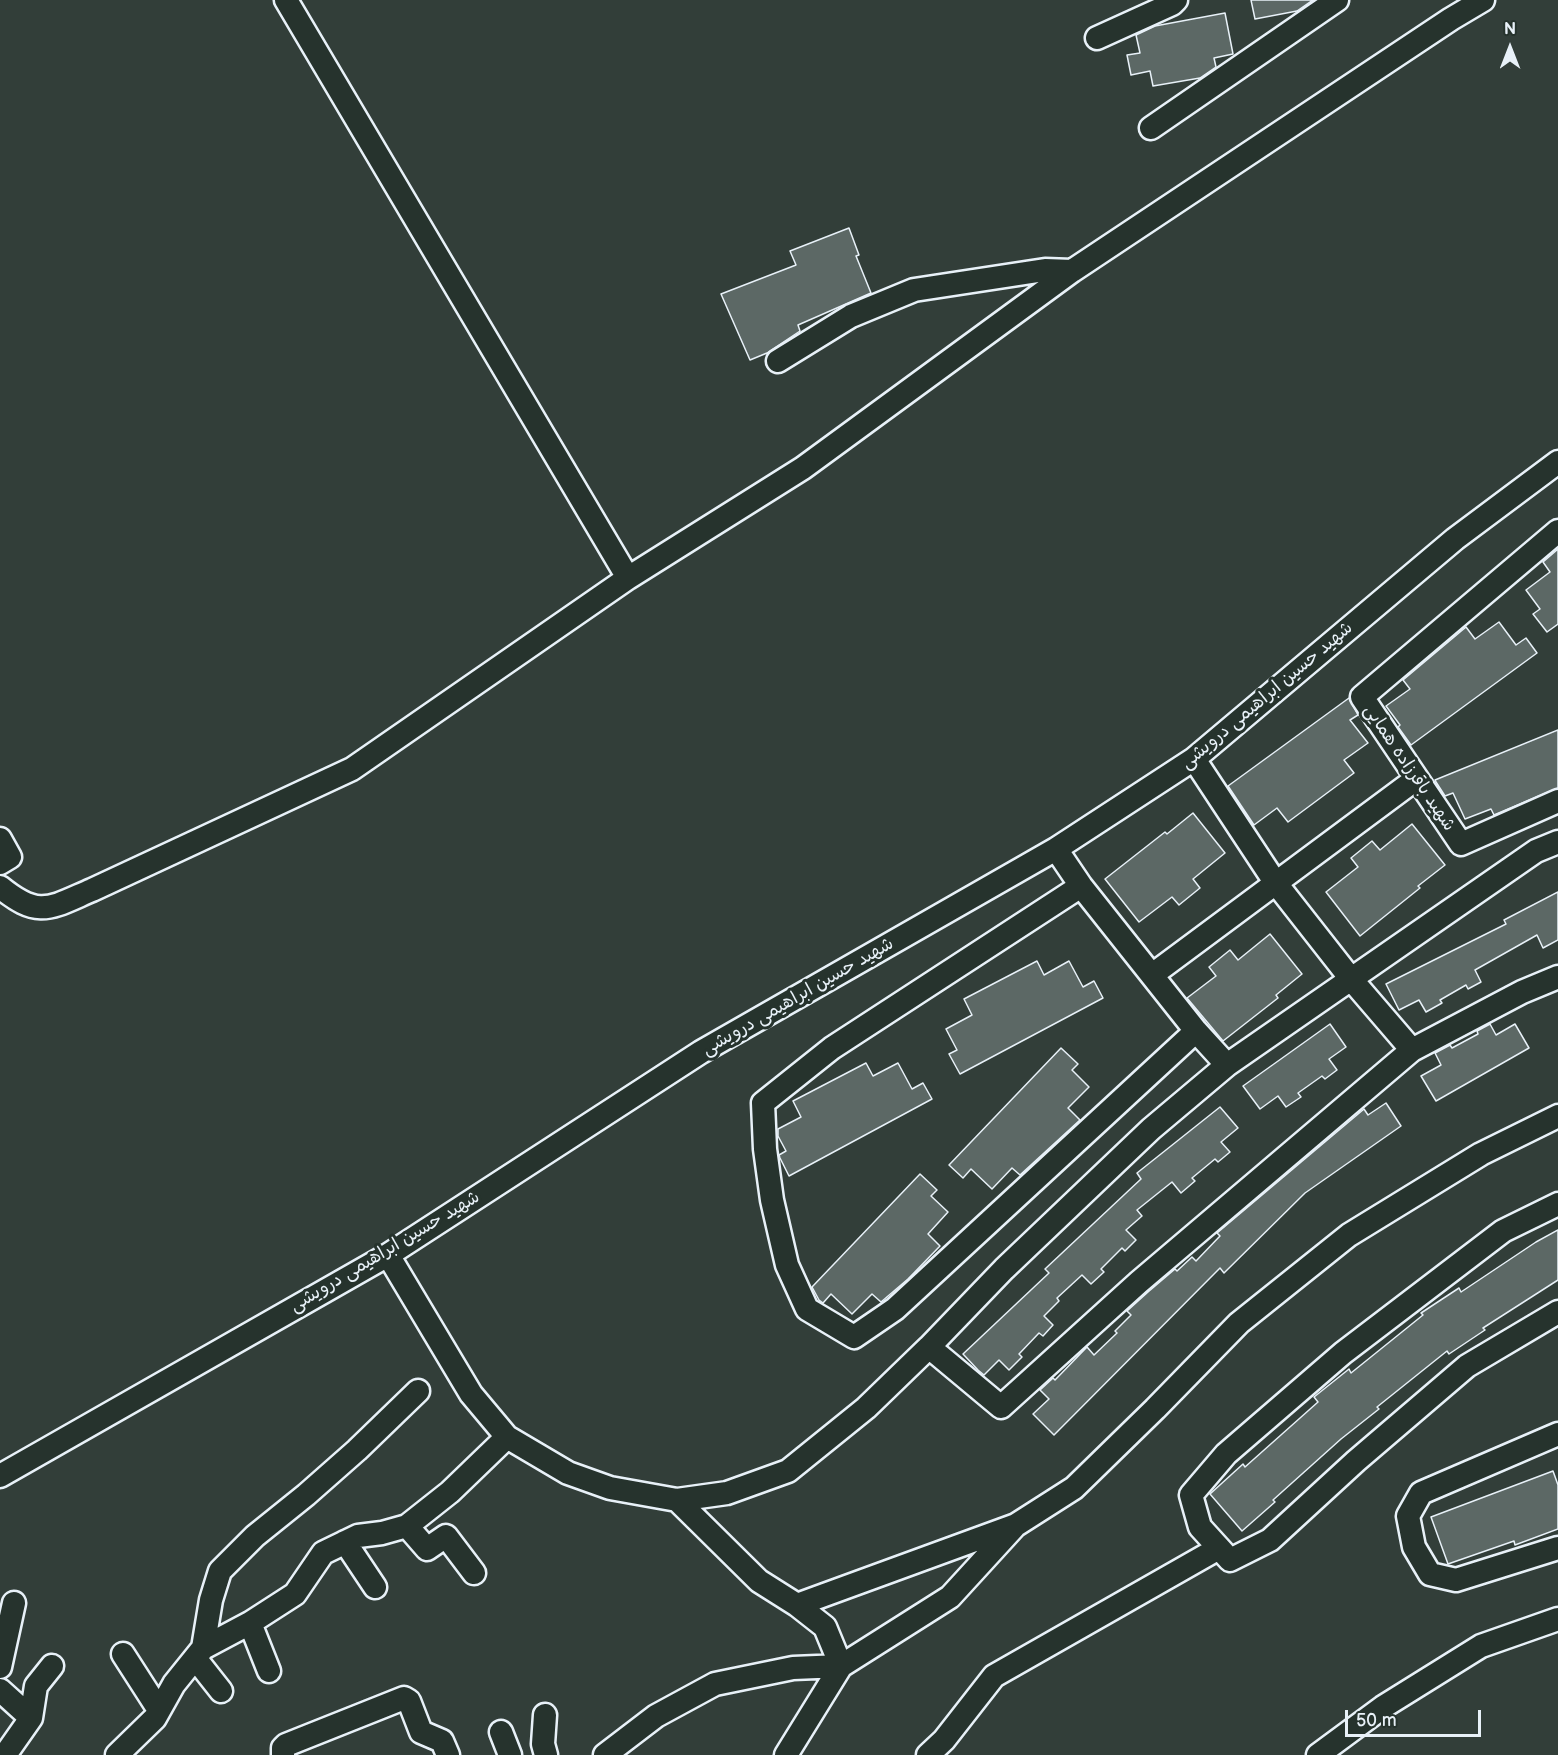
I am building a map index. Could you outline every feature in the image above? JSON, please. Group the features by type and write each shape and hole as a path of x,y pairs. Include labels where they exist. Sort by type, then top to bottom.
{"street":[{"path":"286,0 628,578"},
{"path":"1097,38 1172,4 1176,0"},
{"path":"1151,128 1337,0"},
{"path":"0,887 21,903 38,909 56,905 352,769 628,578 803,468 1072,271 1483,0"},
{"path":"778,361 852,316 914,290 1046,270 1072,271"},
{"name":"شهید حسین ابراهیمی درویشی","path":"0,1476 388,1255 701,1052 1056,849 1194,759 1455,539 1558,462"},
{"name":"شهید باقرزاده همایی","path":"1558,531 1362,697 1461,844 1558,801"},
{"path":"1194,759 1275,882 1351,979 1412,1050"},
{"path":"1152,975 1416,779"},
{"path":"0,839 10,857 0,863"},
{"path":"388,1255 471,1394 507,1437 568,1473 610,1488 677,1500 727,1493 788,1472 866,1408 1004,1269 1151,1129 1227,1065 1536,851 1558,842"},
{"path":"1056,849 1081,886 1196,1031 1227,1065"},
{"path":"1081,886 832,1048 763,1103 765,1149 772,1200 787,1265 807,1309 854,1337 895,1309 1196,1031"},
{"path":"929,1347 1001,1407 1139,1282 1412,1050 1522,992 1558,978"},
{"path":"797,1605 1016,1525 1074,1488 1239,1323 1349,1235 1481,1154 1558,1116"},
{"path":"1558,1204 1503,1231 1343,1353 1226,1454 1191,1495 1200,1527 1230,1560 1270,1540 1356,1461 1467,1366 1558,1312"},
{"path":"221,1691 199,1653 220,1571 255,1536 357,1450 418,1391"},
{"path":"1558,1434 1421,1493 1408,1516 1414,1547 1430,1574 1456,1580 1558,1548"},
{"path":"117,1755 155,1718 174,1684 199,1653 295,1594 323,1553 358,1536 382,1533 407,1526 450,1492 507,1437"},
{"path":"677,1500 759,1581 797,1605 825,1627 842,1666"},
{"path":"786,1755 842,1666 950,1597 1016,1525"},
{"path":"407,1526 427,1549 446,1536 474,1573"},
{"path":"345,1542 375,1587"},
{"path":"928,1755 944,1740 994,1676 1219,1548"},
{"path":"0,1667 14,1603"},
{"path":"1318,1755 1383,1707 1481,1646 1558,1619"},
{"path":"250,1623 269,1671"},
{"path":"123,1654 159,1710"},
{"path":"5,1755 31,1718 36,1686 52,1666"},
{"path":"605,1755 656,1716 715,1684 793,1668 842,1666"},
{"path":"0,1690 31,1718"},
{"path":"283,1755 283,1748 286,1746 404,1698 410,1701 422,1731 442,1741 448,1755"},
{"path":"545,1715 543,1744 546,1755"},
{"path":"501,1732 510,1755"}],"building":[{"path":"1251,0 1313,0 1297,11 1255,19"},
{"path":"1225,13 1233,54 1214,58 1216,67 1200,78 1153,86 1150,71 1131,75 1127,55 1140,53 1136,35 1155,26"},
{"path":"849,228 859,255 856,256 871,293 798,325 800,331 767,353 750,360 721,294 796,265 790,251"},
{"path":"1558,549 1558,624 1547,632 1533,614 1540,609 1526,590 1550,572 1543,562"},
{"path":"1499,622 1516,645 1526,638 1537,653 1411,745 1386,706 1410,689 1403,680 1466,627 1475,639"},
{"path":"1349,698 1358,715 1350,720 1368,743 1344,760 1354,773 1288,822 1277,808 1254,825 1228,786"},
{"path":"1558,730 1558,788 1494,815 1491,809 1465,819 1453,793 1445,796 1435,780"},
{"path":"1193,813 1225,853 1193,879 1200,888 1179,905 1172,897 1139,922 1105,879"},
{"path":"1412,824 1445,865 1360,936 1326,892 1358,867 1351,858 1372,841 1380,850"},
{"path":"1558,892 1558,940 1543,948 1537,935 1475,970 1481,982 1468,989 1466,985 1440,1000 1442,1003 1426,1012 1419,1000 1399,1010 1386,984 1506,924 1504,920"},
{"path":"1270,934 1302,974 1276,995 1278,998 1223,1041 1187,998 1216,976 1209,967 1230,950 1238,960"},
{"path":"1037,961 1044,975 1069,961 1083,987 1094,981 1103,998 960,1074 949,1054 957,1050 946,1029 972,1015 964,999"},
{"path":"1330,1024 1346,1047 1329,1059 1337,1070 1325,1079 1322,1076 1298,1093 1301,1097 1286,1107 1278,1096 1260,1109 1243,1086"},
{"path":"1490,1024 1496,1035 1515,1024 1529,1048 1436,1101 1421,1076 1441,1065 1435,1053 1450,1045 1452,1048 1478,1034 1477,1031"},
{"path":"1061,1048 1078,1064 1072,1070 1089,1087 1068,1108 1080,1120 1020,1175 1012,1168 992,1189 971,1169 963,1178 949,1165"},
{"path":"866,1063 873,1076 898,1063 912,1089 923,1083 932,1099 789,1176 779,1155 786,1151 778,1136 778,1129 801,1117 793,1101"},
{"path":"1386,1103 1401,1126 1305,1193 1224,1273 1220,1268 1054,1435 1033,1414 1049,1399 1040,1390 1053,1378 1055,1380 1087,1347 1094,1355 1117,1333 1115,1331 1131,1315 1127,1311 1148,1292 1192,1257 1196,1261 1220,1236 1217,1233 1364,1109 1368,1115"},
{"path":"1220,1107 1238,1128 1221,1142 1230,1152 1218,1162 1215,1159 1192,1178 1195,1181 1181,1193 1172,1182 1137,1210 1142,1216 1126,1230 1136,1240 1125,1251 1122,1248 1101,1269 1104,1272 1091,1284 1082,1275 1057,1298 1059,1301 1044,1316 1053,1325 1043,1336 1039,1333 1019,1354 1022,1357 1009,1370 999,1360 984,1375 978,1370 963,1354 1049,1273 1045,1269 1141,1179 1137,1173"},
{"path":"920,1174 937,1190 931,1196 948,1212 928,1234 940,1246 908,1279 881,1302 872,1294 852,1314 831,1294 823,1303 819,1300 812,1287"},
{"path":"1558,1230 1558,1280 1483,1328 1485,1330 1449,1354 1447,1351 1377,1407 1379,1409 1341,1439 1242,1531 1210,1494 1243,1464 1245,1467 1318,1402 1314,1397 1349,1369 1351,1373 1423,1315 1421,1313 1459,1288 1461,1292"},
{"path":"1553,1471 1558,1485 1558,1529 1515,1545 1514,1541 1448,1564 1431,1517"}]}
